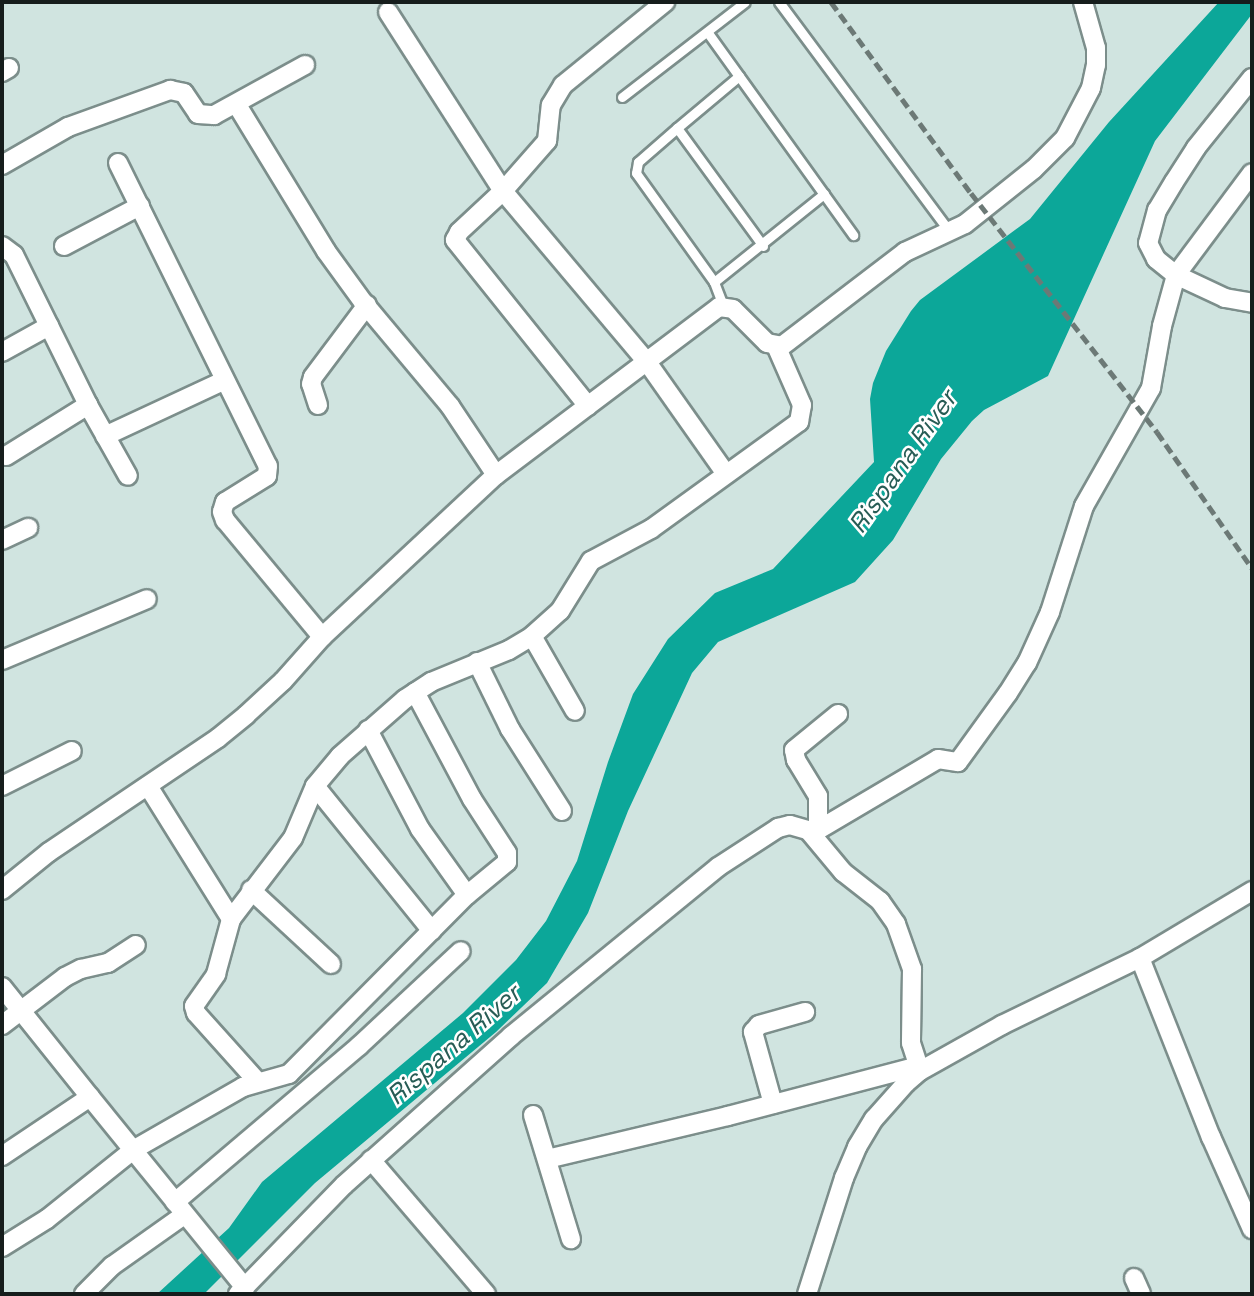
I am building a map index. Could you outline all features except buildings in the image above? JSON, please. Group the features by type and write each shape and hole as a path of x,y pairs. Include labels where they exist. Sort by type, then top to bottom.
{"street":[{"path":"588,406 456,244 459,232 503,191 547,141 551,105 563,85 665,2"},
{"path":"777,348 905,252 965,223 1034,169 1057,147 1073,124 1091,88 1096,65 1096,48 1083,2"},
{"path":"388,12 503,191 647,362 726,474"},
{"path":"2,165 68,127 170,90 184,93 203,116 214,115 237,105 305,65"},
{"path":"1252,78 1196,148 1157,210 1148,243 1156,259 1176,275 1225,298 1252,303"},
{"path":"237,105 290,195 367,306 450,406 496,475"},
{"path":"118,163 223,381 265,459 267,475 229,498 223,506 225,520 322,637"},
{"path":"815,832 938,759 957,762 1027,663 1060,587 1081,514 1152,388 1164,317 1176,275 1252,173"},
{"path":"64,246 140,206"},
{"path":"2,246 14,255 88,404 128,476"},
{"path":"318,405 311,384 313,377 367,306"},
{"path":"2,890 49,852 148,786 246,715 283,681 322,637 496,475 723,306 733,309 767,343 777,348 802,405 802,417 769,447 726,474 651,529 591,561 560,611 532,636 509,650 415,692 340,756 315,786 293,838 231,919 216,974 195,1003 194,1009 257,1082"},
{"path":"2,352 49,326"},
{"path":"105,436 223,381"},
{"path":"6,456 88,404"},
{"path":"2,540 28,528"},
{"path":"2,660 147,599"},
{"path":"532,636 575,711"},
{"path":"477,662 510,729 562,811"},
{"path":"2,1247 58,1211 133,1150 257,1082 280,1079 302,1063 467,895 507,862 508,855 472,799 415,692"},
{"path":"815,832 818,796 796,760 794,750 838,714"},
{"path":"368,730 420,829 467,895"},
{"path":"2,786 72,751"},
{"path":"148,786 231,919"},
{"path":"315,786 432,931"},
{"path":"2,987 179,1209 204,1236 240,1286 371,1160 511,1037 718,867 778,828 799,825 815,832 843,872 880,901 897,924 912,969 911,1043 919,1068"},
{"path":"251,890 331,964"},
{"path":"547,1159 919,1068 1140,958 1252,891"},
{"path":"2,1025 18,1010 65,977 81,968 108,962 136,945"},
{"path":"84,1294 461,951"},
{"path":"1140,958 1211,1137 1252,1229"},
{"path":"773,1104 753,1031 758,1025 805,1012"},
{"path":"807,1294 844,1178 858,1147 892,1096 919,1068"},
{"path":"2,1156 90,1097"},
{"path":"533,1115 571,1239"},
{"path":"371,1160 486,1294"}],"lane":[{"path":"622,96 708,33 745,2"},
{"path":"779,2 949,230"},
{"path":"708,33 853,235"},
{"path":"723,306 714,282 636,173 638,162 739,76"},
{"path":"677,128 763,246"},
{"path":"714,282 763,246 824,194"}],"water":[{"name":"Rispana River","path":"1219,2 1252,2 1252,14 1155,141 1048,376 984,410 972,421 941,459 893,540 855,582 718,642 692,673 628,811 588,913 547,983 496,1032 315,1183 204,1294 157,1294 229,1228 262,1182 463,1013 516,960 546,921 577,861 633,694 668,639 715,593 773,569 874,462 870,399 873,383 886,351 911,311 920,300 1030,219 1109,122"}],"railway":[{"path":"831,2 971,193 1157,432 1252,568"}]}
